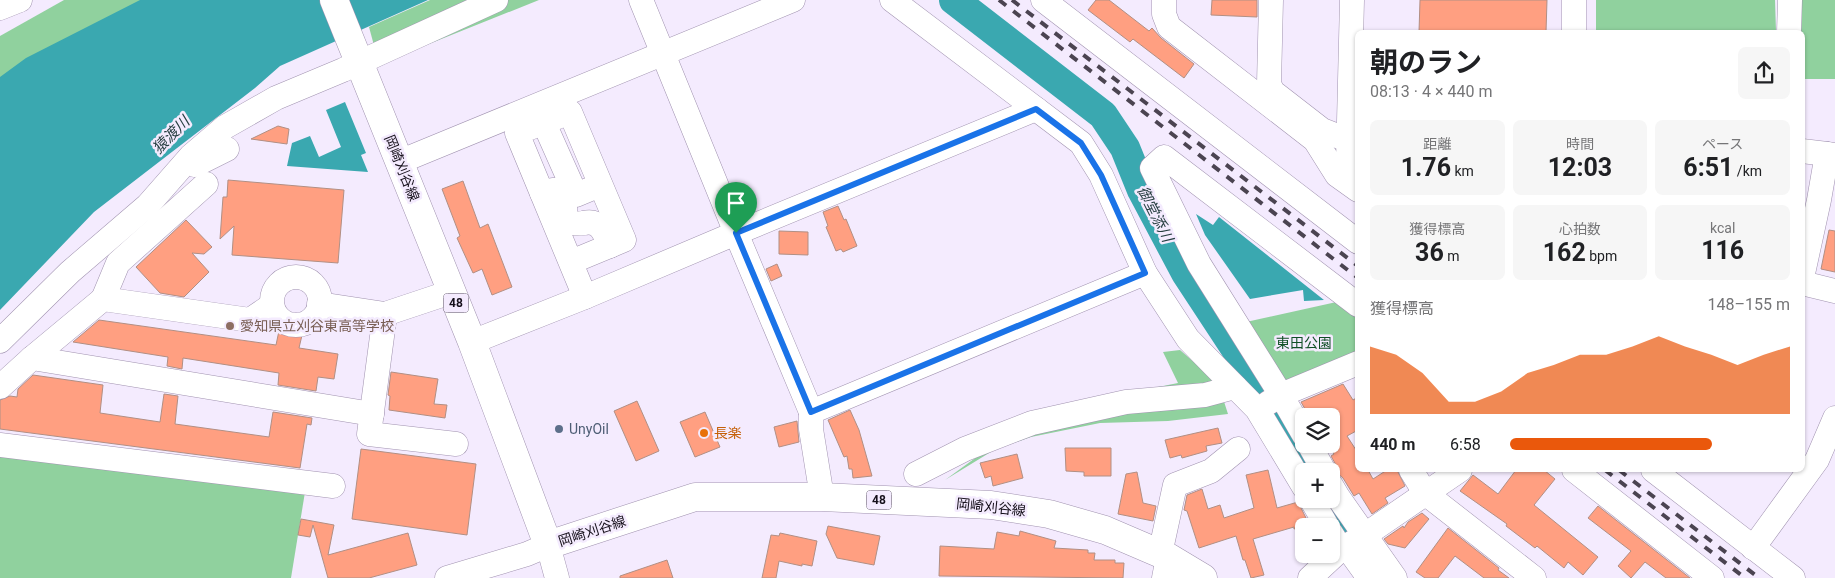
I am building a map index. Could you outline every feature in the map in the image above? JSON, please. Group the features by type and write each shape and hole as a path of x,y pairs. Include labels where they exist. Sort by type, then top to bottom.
{"main road":[{"name":"岡崎刈谷線","path":"334,0 472,342 548,545 696,497 822,497 991,505 1049,514 1106,530 1164,563 1203,578"}],"street":[{"path":"0,8 20,0"},
{"path":"148,205 191,156 225,128 276,98 496,0"},
{"path":"641,0 811,412 811,429 822,497"},
{"path":"399,162 793,0"},
{"path":"892,0 1081,143 1101,175 1145,273 1188,339 1257,410 1295,472"},
{"path":"1043,0 1355,240"},
{"path":"1164,0 1164,14 1169,27 1315,140 1337,175 1355,188"},
{"path":"1271,0 1270,84 1273,92 1322,130 1353,142"},
{"path":"1285,0 1283,82 1286,88 1329,119 1341,115 1350,104"},
{"path":"1352,0 1350,104 1353,142 1348,162 1355,169"},
{"path":"1574,0 1574,30"},
{"path":"1789,30 1790,0"},
{"path":"472,342 585,298 736,233 1036,109"},
{"path":"570,112 600,197 624,240 589,250 536,177 517,133 570,112"},
{"path":"544,122 576,195 600,197"},
{"path":"536,177 580,137"},
{"path":"0,341 70,272 194,166 227,149"},
{"path":"1805,151 1831,154 1811,200 1805,252"},
{"path":"1295,419 1199,264 1152,168 1164,156 1355,303"},
{"path":"536,177 565,196 566,201 563,211 568,221 580,224 585,222 596,224 601,227 589,250 585,298"},
{"path":"0,387 103,299 118,263 206,184"},
{"path":"811,412 1145,273"},
{"path":"289,278 295,278 308,281 313,286 317,291 319,304 317,311 308,321 296,325 283,321 274,311 272,298 278,286 289,278"},
{"path":"1805,284 1835,291"},
{"path":"319,304 385,314 451,292"},
{"path":"103,299 250,320 272,305"},
{"path":"385,314 369,434 456,444"},
{"path":"32,358 372,414"},
{"path":"1257,410 1281,394 1354,371"},
{"path":"916,474 965,449 1032,423 1126,402 1205,395 1235,387"},
{"path":"1753,548 1817,460 1835,418"},
{"path":"0,445 333,486"},
{"path":"1164,563 1175,485 1211,471 1238,448"},
{"path":"1412,472 1425,493 1534,578"},
{"path":"1310,578 1346,541 1457,472"},
{"path":"1577,472 1712,578"},
{"path":"1655,472 1793,578"},
{"path":"1337,508 1346,541 1369,578"},
{"path":"1346,541 1395,578"},
{"path":"447,578 527,554 548,545 557,578"}],"green space":[{"path":"64,0 157,0 0,94 0,36"},
{"path":"430,0 539,0 379,64 369,27"},
{"path":"1596,0 1775,0 1776,30 1596,30"},
{"path":"1795,0 1835,0 1835,79 1805,79 1805,30 1795,30"},
{"name":"東田公園","path":"1341,301 1355,312 1355,357 1287,382 1246,322"},
{"path":"1180,350 1218,383 1228,414 1168,421 1100,423 1031,437 994,450 945,480 1029,419 1178,383 1163,352"},
{"path":"0,453 305,492 291,578 0,578"}],"water":[{"name":"猿渡川","path":"140,0 428,0 280,66 255,88 94,212 0,310 0,77 26,58"},
{"path":"345,102 366,153 361,155 368,172 287,166 292,143 310,136 319,157 341,147 326,110"},
{"path":"1196,214 1213,225 1219,217 1324,300 1304,301 1303,290 1250,299 1205,235"}],"building":[{"path":"1096,0 1109,0 1149,31 1152,28 1161,38 1194,64 1184,78 1133,39 1130,42 1088,10"},
{"path":"1212,0 1257,0 1257,17 1211,15"},
{"path":"1420,0 1547,0 1546,30 1419,30"},
{"path":"278,126 289,129 287,144 251,139"},
{"path":"228,180 344,190 338,263 232,255 234,226 220,239 223,197 227,197"},
{"path":"463,181 480,228 488,224 512,287 492,295 482,269 473,273 457,238 460,236 442,189"},
{"path":"838,206 844,220 846,219 857,246 843,252 841,249 836,251 826,227 828,226 823,212"},
{"path":"186,220 212,247 204,254 192,253 209,272 184,297 160,293 136,267"},
{"path":"1829,230 1835,231 1835,272 1821,269"},
{"path":"779,231 808,232 808,255 779,254"},
{"path":"777,264 782,276 771,281 766,269"},
{"path":"99,320 276,345 280,326 303,331 299,348 338,354 334,379 318,377 316,391 278,385 279,373 183,358 182,369 167,366 168,357 73,342"},
{"path":"391,372 438,379 434,404 447,405 445,418 389,410 390,396 388,395"},
{"path":"33,375 103,385 100,413 160,422 164,394 178,396 175,424 269,437 273,412 312,418 311,425 307,424 300,468 0,429 0,400 10,396 17,397 18,389"},
{"path":"1343,384 1353,400 1355,399 1355,432 1347,436 1355,448 1355,472 1369,472 1373,479 1384,472 1398,472 1405,486 1385,498 1388,503 1372,514 1359,493 1354,496 1340,476 1340,463 1335,463 1331,456 1333,453 1340,453 1340,408 1304,408 1301,402"},
{"path":"637,401 659,451 636,461 614,411"},
{"path":"850,410 859,430 872,476 853,478 847,456 844,457 828,420"},
{"path":"705,412 720,447 695,457 680,422"},
{"path":"797,421 799,442 779,447 774,427"},
{"path":"1218,428 1222,443 1206,446 1207,451 1182,458 1181,455 1170,458 1165,440"},
{"path":"1065,448 1111,448 1111,476 1084,476 1084,472 1066,471"},
{"path":"361,449 476,464 467,535 352,519"},
{"path":"1017,454 1023,478 993,486 991,476 985,478 980,463"},
{"path":"1268,470 1277,508 1295,503 1295,508 1301,508 1306,518 1295,518 1295,529 1294,527 1253,539 1264,575 1251,578 1236,536 1199,548 1187,511 1184,510 1187,495 1202,489 1208,509 1220,505 1224,518 1254,508 1246,475"},
{"path":"1137,472 1143,503 1156,506 1153,521 1118,514 1126,474"},
{"path":"1514,472 1546,472 1555,479 1534,505 1598,557 1583,575 1568,562 1564,568 1537,546 1535,548 1506,526 1507,524 1460,491 1473,475 1498,494"},
{"path":"1598,506 1690,578 1666,578 1645,562 1631,578 1618,566 1631,551 1588,518"},
{"path":"1422,513 1429,519 1405,548 1388,544 1384,539 1403,526 1404,528 1408,522"},
{"path":"301,519 334,525 328,555 408,533 417,565 369,578 328,578 313,525 310,537 298,535"},
{"path":"828,526 880,536 874,565 837,558 826,534"},
{"path":"1448,528 1509,578 1484,578 1455,556 1438,578 1425,578 1416,572"},
{"path":"1020,531 1056,541 1054,548 1088,550 1088,553 1095,553 1094,560 1115,560 1115,563 1124,563 1123,578 939,576 940,546 994,549 997,532 1019,536"},
{"path":"780,533 817,541 812,566 779,561 776,578 762,578 771,535 779,536"},
{"path":"667,560 673,578 620,578 620,576"}],"waterway":[{"name":"御堂添川","path":"954,0 1103,115 1125,148 1142,190 1186,273 1253,375 1306,463"},
{"name":"御堂添川","path":"1332,508 1358,551 1369,565"}],"railway":[{"path":"999,0 1355,276"},
{"path":"1012,0 1355,264"},
{"path":"1608,472 1745,578"},
{"path":"1622,472 1759,578"}],"place":[{"name":"愛知県立刈谷東高等学校","path":"230,326"},
{"name":"UnyOil","path":"559,429"},
{"name":"長楽","path":"704,433"}],"route":[{"path":"1036,109 1081,143 1101,175 1145,273 811,412 736,233 1036,109"}]}
